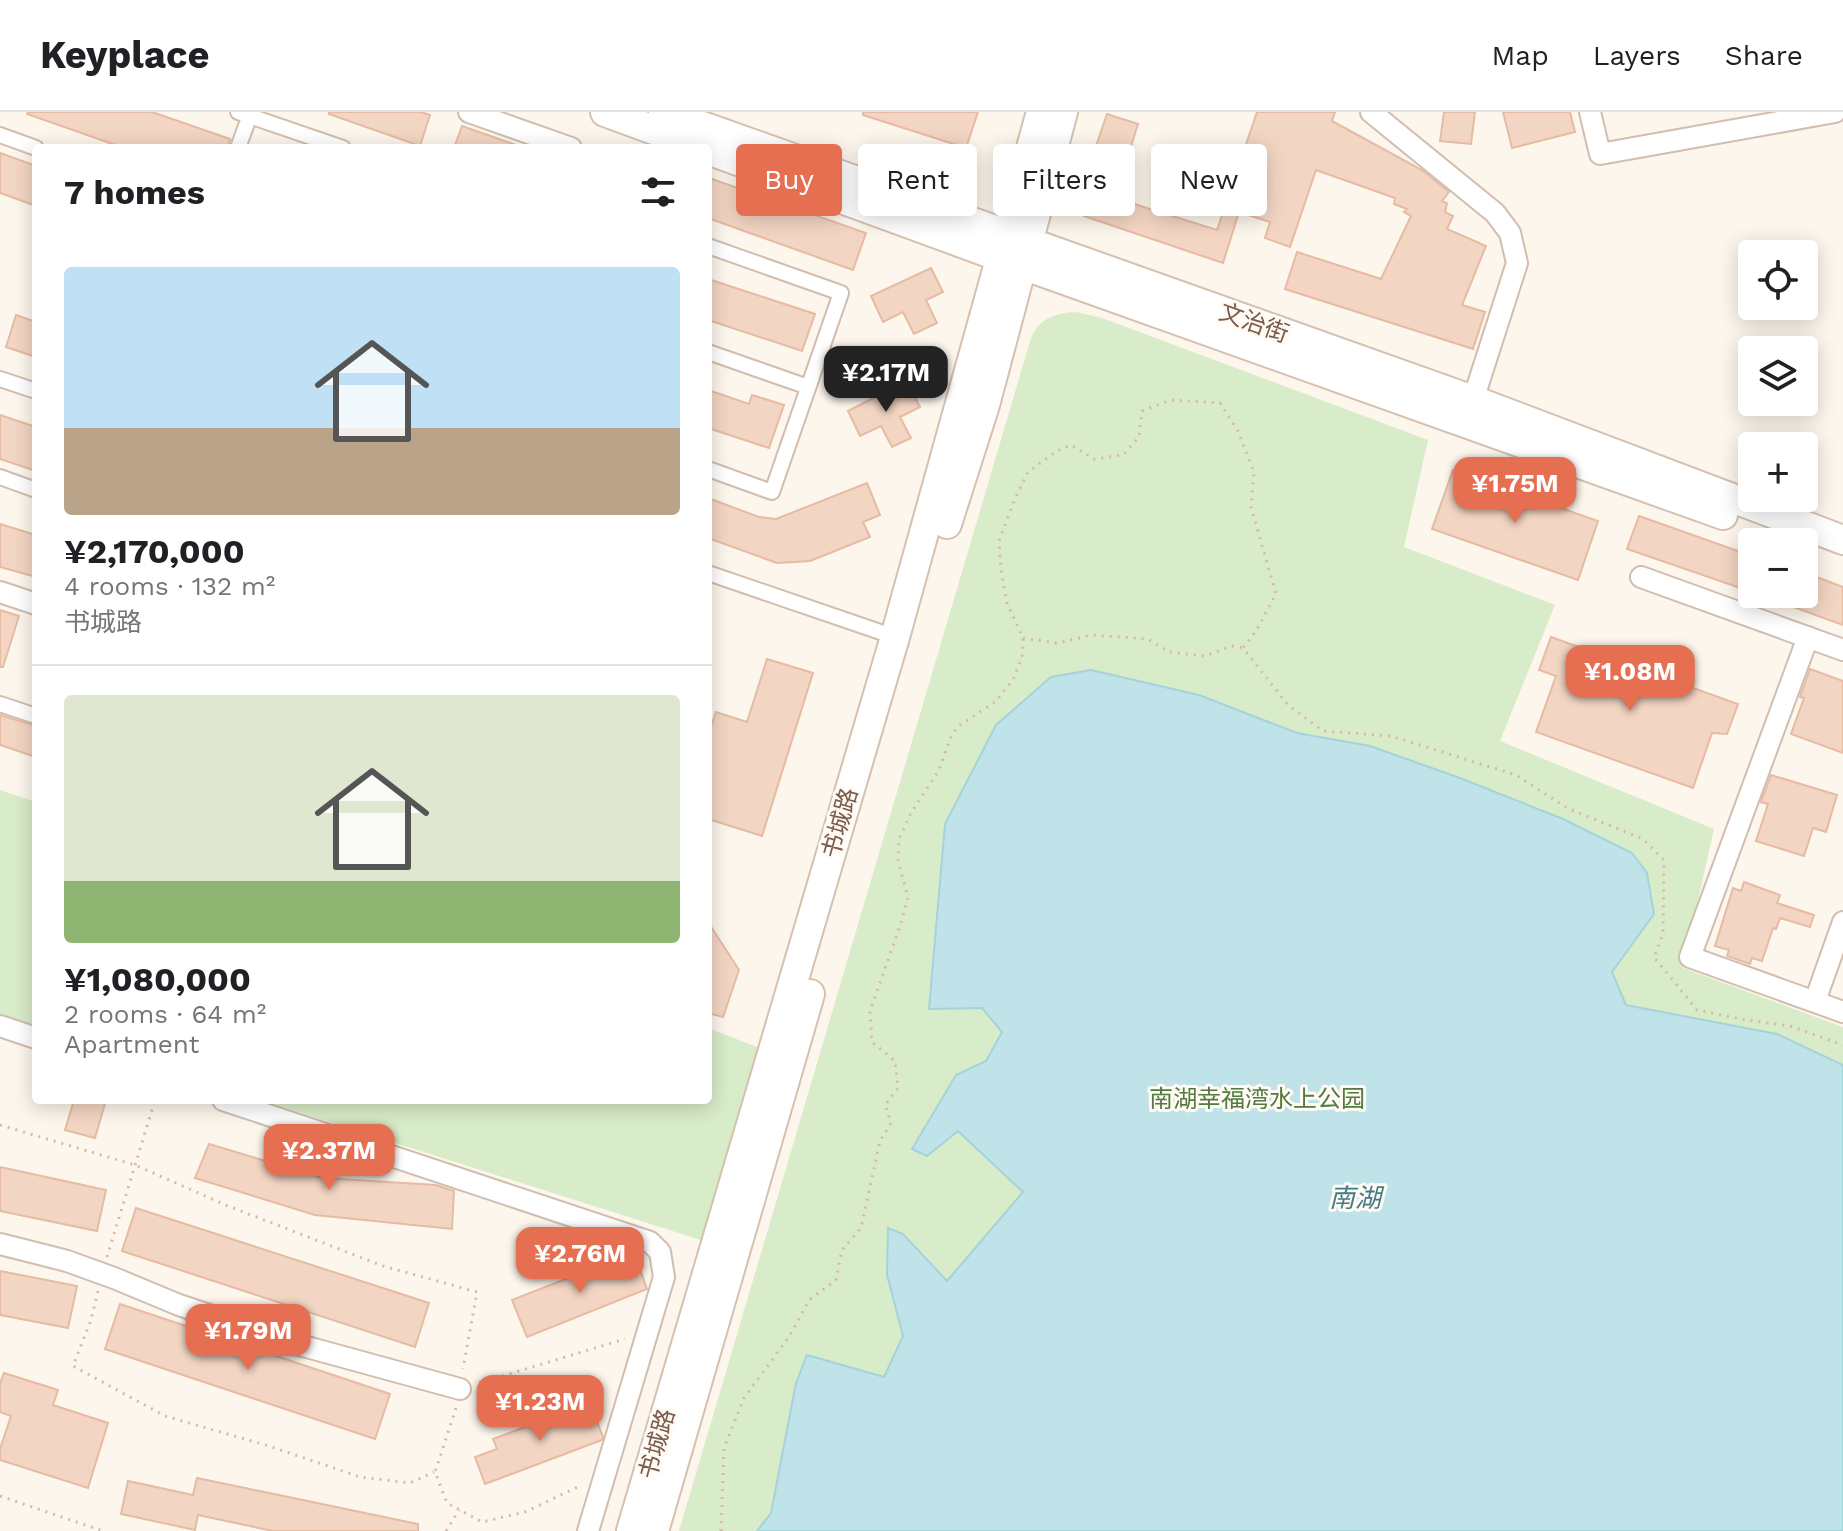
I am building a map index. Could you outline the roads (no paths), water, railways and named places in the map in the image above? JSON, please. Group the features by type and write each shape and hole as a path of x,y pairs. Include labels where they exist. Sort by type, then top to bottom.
{"main road":[{"name":"文治街","path":"605,112 692,144"},
{"name":"文治街","path":"663,112 1014,250 1760,528"},
{"name":"书城路","path":"654,1531 952,503 985,405 1041,112"},
{"name":"书城路","path":"631,1531 895,637 1014,250 1063,112"},
{"name":"文治街","path":"712,151 1473,400 1843,540"},
{"path":"1818,549 1843,558"}],"street":[{"path":"469,112 560,144"},
{"path":"1371,112 1495,213 1510,233 1517,263 1473,400"},
{"path":"1590,112 1600,154 1835,112"},
{"path":"239,144 246,113 332,144"},
{"path":"0,135 32,147"},
{"path":"712,247 841,293 772,492 712,470"},
{"path":"712,353 808,387"},
{"path":"0,379 32,390"},
{"path":"0,477 32,489"},
{"path":"712,574 895,637"},
{"path":"1641,577 1843,650"},
{"path":"0,592 32,603"},
{"path":"1808,637 1690,957 1843,1012"},
{"path":"0,704 32,715"},
{"path":"1815,1001 1843,922"},
{"path":"0,1026 32,1037"},
{"path":"235,1104 650,1242 660,1252 664,1277 588,1531"},
{"path":"0,1244 67,1261 179,1305 296,1344 460,1389"}],"water":[{"name":"南湖","path":"1091,670 1199,695 1297,733 1370,746 1563,819 1632,853 1647,873 1654,914 1612,972 1626,1005 1777,1034 1843,1065 1843,1531 757,1531 771,1513 796,1383 807,1355 884,1377 903,1336 887,1275 888,1228 903,1234 947,1281 1023,1192 958,1131 927,1156 912,1149 956,1075 986,1061 1002,1032 982,1008 929,1009 945,824 996,725 1051,677"}],"park label":[{"name":"南湖幸福湾水上公园","path":"1257,1099"}]}
